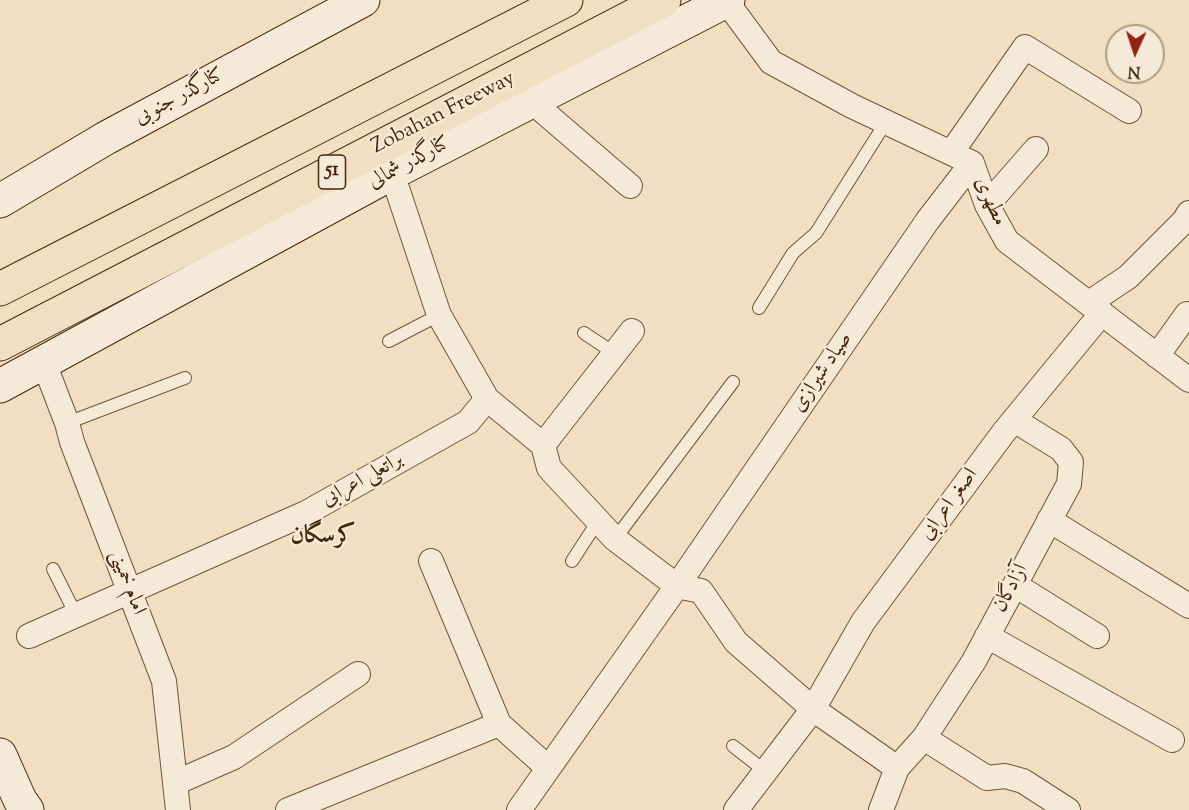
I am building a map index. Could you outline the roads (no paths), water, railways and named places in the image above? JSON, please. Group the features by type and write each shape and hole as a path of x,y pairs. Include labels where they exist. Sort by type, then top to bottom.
{"highway":[{"name":"51","path":"0,289 566,0"},
{"name":"Zobahan Freeway","path":"0,344 664,0"}],"main road":[{"name":"کنارگذر جنوبی","path":"6,195 106,138 363,0"},
{"name":"کنارگذر شمالی","path":"0,386 392,173 727,1"},
{"path":"0,364 4,361 44,363"},
{"path":"0,755 20,800 27,810"}],"street":[{"path":"727,1 771,62 852,106 962,158"},
{"name":"صیاد شیرازی","path":"519,810 547,767 677,586 928,220 1024,47 1129,111"},
{"path":"531,101 630,186"},
{"path":"987,205 1036,149"},
{"name":"مطهری","path":"962,158 1007,241 1189,380"},
{"path":"392,173 439,315 487,399 543,445 549,468 615,539 677,586 700,591 736,642 813,709 897,768 881,810"},
{"name":"اصغر اعرابی","path":"736,810 813,709 863,622 1096,308 1184,221 1189,213"},
{"path":"1157,356 1187,314"},
{"path":"543,445 632,331"},
{"name":"امام خمینی","path":"44,363 164,681 178,810"},
{"name":"براتعلی اعرابی","path":"29,636 306,513 468,422 487,399"},
{"name":"آزادگان","path":"897,768 924,738 974,661 1069,484 1071,462 1061,449 1014,420"},
{"path":"1049,520 1189,606"},
{"path":"430,561 499,724 547,767"},
{"path":"1014,585 1097,636"},
{"path":"987,636 1172,740"},
{"path":"175,783 234,757 358,674"},
{"path":"288,810 499,724"},
{"path":"924,738 987,778 1005,776 1023,781 1068,810"}],"lane":[{"path":"759,308 793,253 816,233 886,122"},
{"path":"389,341 439,315"},
{"path":"584,333 614,353"},
{"path":"67,423 185,378"},
{"path":"615,539 732,382"},
{"path":"572,561 598,521"},
{"path":"53,569 76,615"},
{"path":"733,746 765,771"}],"district":[{"name":"کرسگان","path":"323,538"}]}
